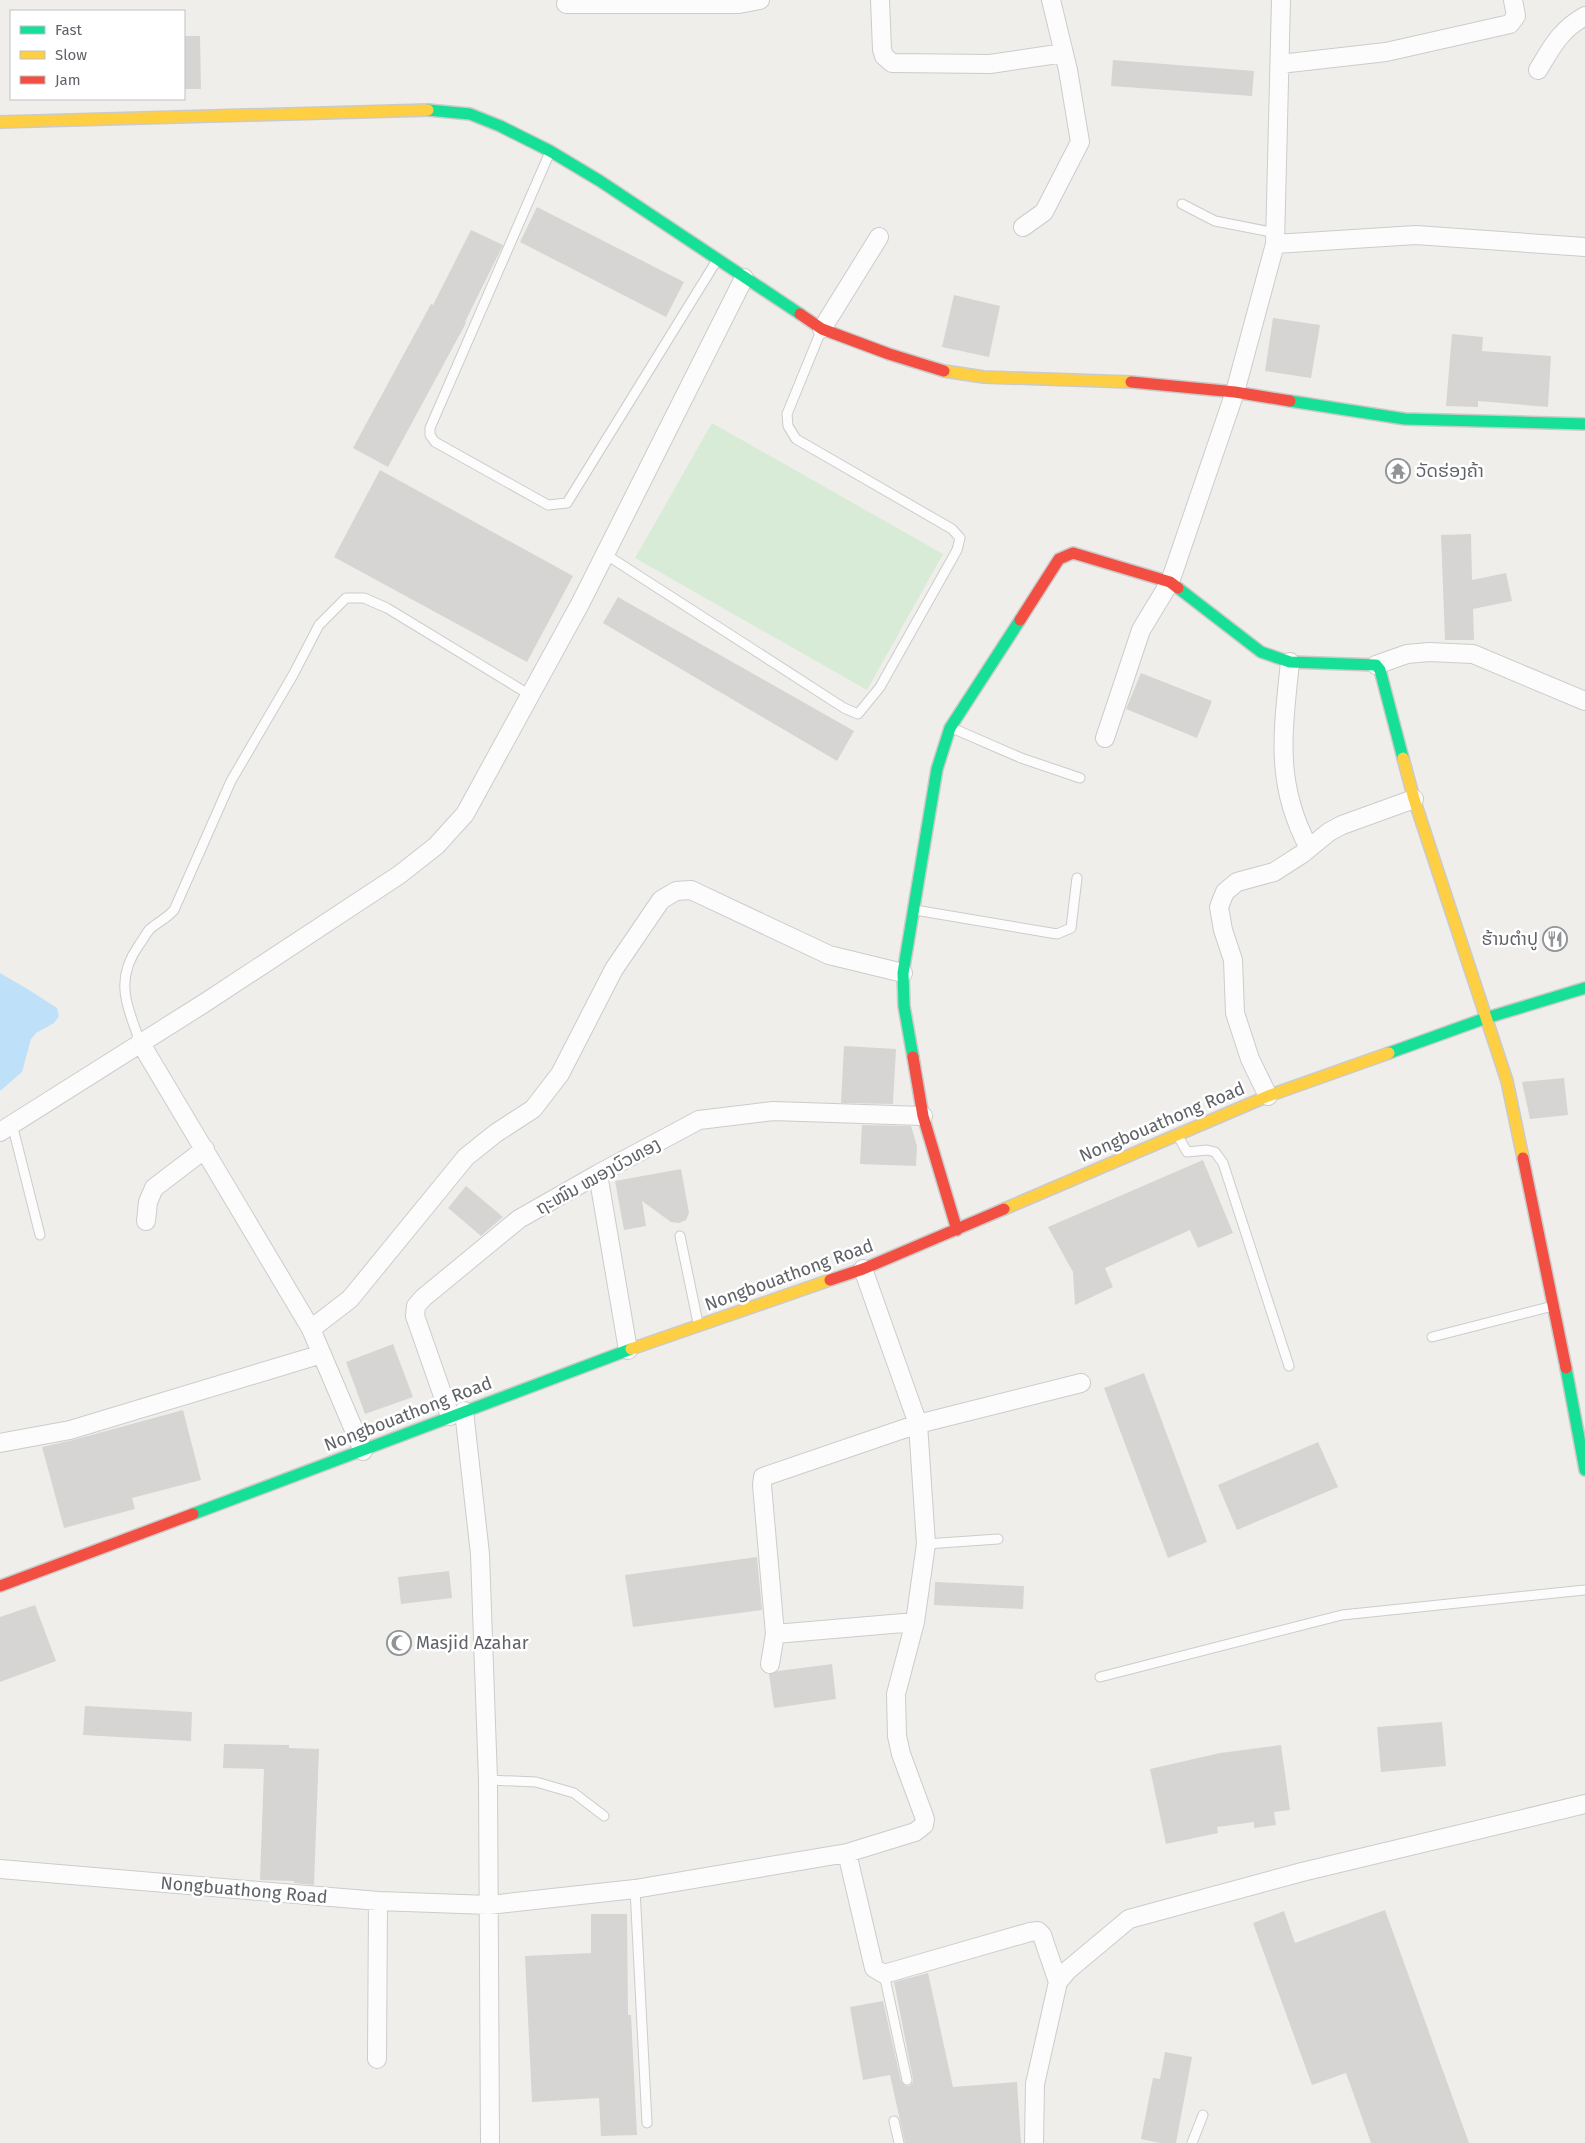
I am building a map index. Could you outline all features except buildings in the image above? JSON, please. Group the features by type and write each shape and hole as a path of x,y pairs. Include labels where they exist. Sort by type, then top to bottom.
{"street":[{"path":"566,4 739,4 760,0"},
{"path":"880,0 882,50 884,56 892,63 990,64 1064,53"},
{"path":"1023,227 1044,212 1080,142 1064,53 1051,0"},
{"path":"1106,738 1141,630 1170,582 1235,392 1275,239 1281,0"},
{"path":"1280,64 1386,52 1510,24 1516,16 1513,0"},
{"path":"1538,70 1556,39 1573,23 1585,16"},
{"path":"0,122 437,110 470,114 500,126 550,151 600,181 822,329 942,371 984,377 1119,381 1235,392 1405,418 1585,424"},
{"path":"1275,239 1416,235 1585,247"},
{"path":"822,329 879,237"},
{"path":"6,1128 206,1002 391,880 436,846 465,814 605,554 744,278"},
{"path":"957,1230 923,1116 904,1006 903,973 912,910 937,769 950,728 1059,559 1074,553 1170,582 1261,652 1290,662 1376,665 1407,654 1473,654 1585,700"},
{"path":"1290,662 1283,743 1284,772 1290,804 1298,829 1309,848"},
{"path":"1376,665 1380,670 1414,799 1507,1081 1554,1306 1585,1470"},
{"path":"1268,1096 1250,1059 1235,1014 1233,960 1223,930 1219,907 1225,892 1237,882 1274,872 1342,825 1414,799"},
{"path":"311,1329 350,1300 466,1158 496,1133 533,1109 560,1074 614,969 662,900 676,891 691,890 829,955 903,973"},
{"name":"Nongbouathong Road","path":"0,1586 364,1451 628,1350 863,1269 1268,1096 1486,1018 1585,988"},
{"path":"140,1042 311,1329 364,1451"},
{"name":"ຖະໜົນ ໝອງບົວທອງ","path":"457,1414 416,1316 416,1306 519,1219 699,1120 774,1111 923,1116"},
{"path":"146,1221 148,1202 154,1188 204,1149"},
{"path":"598,1174 628,1350"},
{"path":"775,1634 915,1622 926,1544 918,1424 863,1269"},
{"path":"0,1443 70,1430 322,1354"},
{"path":"770,1664 775,1634 762,1485 763,1477 918,1424 1081,1383"},
{"path":"457,1414 480,1554 488,1780 490,2143"},
{"name":"Nongbuathong Road","path":"0,1869 378,1901 489,1904 635,1889 847,1853 915,1832 924,1825 925,1819 901,1754 897,1736 896,1694 915,1622"},
{"path":"1034,2143 1034,2084 1058,1982 1063,1974 1129,1919 1302,1872 1585,1804"},
{"path":"847,1853 874,1968 884,1974 1038,1931 1042,1935 1058,1982"},
{"path":"377,2059 378,1901"}],"lane":[{"path":"550,151 430,428 430,435 436,442 548,505 567,503 717,260"},
{"path":"1182,204 1215,221 1275,239"},
{"path":"605,554 844,708 858,714 864,708 880,687 957,550 960,538 952,529 796,440 788,426 787,414 822,329"},
{"path":"140,1042 126,1002 125,971 129,958 151,929 165,920 174,910 231,781 293,675 319,625 346,598 364,598 387,608 530,695"},
{"path":"950,728 1021,758 1080,778"},
{"path":"912,910 1056,934 1070,928 1077,878"},
{"path":"6,1128 40,1235"},
{"path":"1177,1134 1187,1152 1207,1150 1215,1152 1223,1163 1289,1366"},
{"path":"680,1236 699,1326"},
{"path":"1432,1337 1554,1306"},
{"path":"926,1544 998,1538"},
{"path":"1100,1677 1342,1615 1585,1590"},
{"path":"488,1780 536,1782 574,1793 604,1816"},
{"path":"635,1889 647,2123"},
{"path":"884,1974 907,2080"},
{"path":"1192,2143 1203,2115"},
{"path":"894,2120 899,2143"}],"green space":[{"path":"712,423 943,554 867,690 635,558"}],"water":[{"path":"0,973 57,1008 59,1016 54,1023 36,1033 31,1039 22,1072 0,1091"}],"traffic: fast":[{"path":"428,110 470,114 500,126 550,151 600,181 800,314"},
{"path":"1290,401 1405,419 1585,424"},
{"path":"1178,588 1261,652 1290,662 1376,665 1380,670 1403,758"},
{"path":"913,1057 904,1006 903,973 937,769 950,728 1020,620"},
{"path":"1389,1053 1486,1018 1585,988"},
{"path":"193,1514 631,1349"},
{"path":"1566,1368 1585,1470"}],"traffic: slow":[{"path":"0,122 428,110"},
{"path":"944,371 984,377 1131,382"},
{"path":"1403,758 1414,799 1507,1081 1523,1158"},
{"path":"1004,1209 1268,1096 1389,1053"},
{"path":"631,1349 830,1280"}],"traffic: jam":[{"path":"800,314 822,329 889,354 944,371"},
{"path":"1131,382 1235,392 1290,401"},
{"path":"1020,620 1059,559 1073,553 1170,582 1178,588"},
{"path":"913,1057 923,1116 957,1230"},
{"path":"1523,1158 1566,1368"},
{"path":"830,1280 863,1269 1004,1209"},
{"path":"0,1586 193,1514"}],"place":[{"name":"ວັດຮ່ອງຄ້າ","path":"1398,471"},
{"name":"ຮ້ານຕຳປູ","path":"1555,939"},
{"name":"Masjid Azahar","path":"399,1643"}]}
